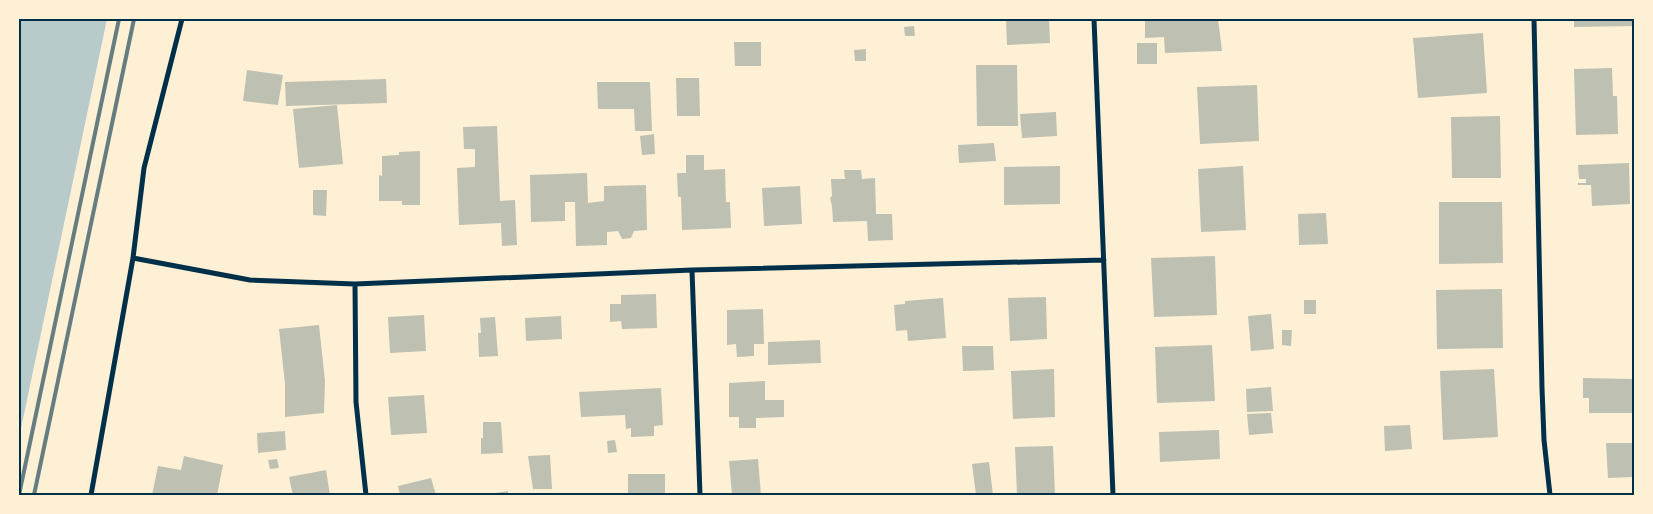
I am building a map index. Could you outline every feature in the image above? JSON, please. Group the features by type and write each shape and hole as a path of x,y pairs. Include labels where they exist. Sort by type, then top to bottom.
{"street":[{"path":"91,495 133,258 144,168 182,19"},
{"path":"1094,19 1113,495"},
{"path":"1534,19 1542,388 1544,440 1550,495"},
{"path":"133,258 250,280 355,284 692,270 1104,260"},
{"path":"692,270 700,495"},
{"path":"355,284 356,402 366,495"}],"shaded area":[{"path":"19,19 107,19 19,438"}],"building":[{"path":"1006,19 1049,19 1050,43 1007,45"},
{"path":"1145,19 1218,19 1222,51 1165,53 1164,37 1145,38"},
{"path":"1574,19 1634,19 1634,26 1574,27"},
{"path":"914,26 915,36 905,36 904,27"},
{"path":"1483,33 1487,93 1418,98 1413,38"},
{"path":"734,42 761,42 761,66 735,66"},
{"path":"1137,43 1157,43 1157,64 1137,64"},
{"path":"866,49 866,61 855,61 854,50"},
{"path":"976,65 1017,65 1018,126 977,126"},
{"path":"1612,68 1613,96 1617,96 1618,134 1576,135 1574,69"},
{"path":"247,70 283,75 278,105 243,101"},
{"path":"676,78 699,78 700,116 677,116"},
{"path":"386,79 387,103 286,106 285,82"},
{"path":"597,82 650,82 652,131 635,131 634,109 598,109"},
{"path":"1257,85 1259,141 1200,144 1197,87"},
{"path":"337,105 343,164 299,168 293,109"},
{"path":"1056,112 1057,136 1022,138 1020,114"},
{"path":"1500,116 1501,178 1452,178 1451,117"},
{"path":"497,126 500,201 515,200 517,245 502,246 501,223 459,225 457,168 475,167 475,149 464,149 463,127"},
{"path":"654,134 655,154 642,155 640,136"},
{"path":"994,143 996,161 959,163 958,145"},
{"path":"420,151 420,205 402,205 402,201 379,201 379,175 382,176 382,156 399,155 399,152"},
{"path":"686,155 704,155 704,170 725,169 726,202 730,202 731,228 682,230 681,197 678,197 677,173 686,173"},
{"path":"1629,163 1630,204 1592,206 1591,185 1578,185 1578,183 1586,183 1586,179 1579,179 1578,165"},
{"path":"1060,166 1060,204 1004,205 1004,167"},
{"path":"1243,166 1246,230 1201,232 1198,169"},
{"path":"844,170 861,170 862,179 875,178 876,214 892,214 893,240 868,241 867,221 833,222 830,198 832,196 831,179 845,179"},
{"path":"587,173 588,203 604,201 604,186 646,185 647,230 634,231 631,238 622,239 618,231 607,232 607,245 576,246 575,202 565,202 565,221 531,222 530,175"},
{"path":"800,186 802,224 764,226 762,188"},
{"path":"313,190 327,190 326,216 313,215"},
{"path":"1439,202 1502,202 1503,263 1439,264"},
{"path":"1326,213 1328,244 1299,245 1298,214"},
{"path":"1215,256 1217,315 1154,317 1151,258"},
{"path":"1502,289 1503,348 1437,349 1436,290"},
{"path":"656,294 657,328 622,329 621,321 610,322 610,304 621,304 621,295"},
{"path":"1046,297 1047,339 1010,341 1008,298"},
{"path":"943,298 946,338 908,341 907,330 896,331 894,305 905,304 905,301"},
{"path":"1304,300 1316,300 1316,314 1304,314"},
{"path":"763,309 764,344 754,344 754,356 737,357 736,344 727,345 727,310"},
{"path":"1271,314 1274,349 1251,351 1248,316"},
{"path":"424,315 426,351 390,353 388,317"},
{"path":"561,316 562,339 526,341 525,318"},
{"path":"495,317 498,356 479,357 478,333 481,333 480,318"},
{"path":"319,325 325,381 324,413 285,417 285,384 279,329"},
{"path":"1282,330 1292,330 1291,346 1282,345"},
{"path":"820,340 821,363 768,365 768,342"},
{"path":"1212,345 1215,401 1157,403 1155,347"},
{"path":"962,346 993,346 994,370 963,371"},
{"path":"1054,369 1055,417 1013,419 1011,371"},
{"path":"1494,369 1498,437 1443,440 1440,371"},
{"path":"1583,378 1634,379 1634,413 1589,413 1589,398 1583,398"},
{"path":"765,381 765,400 784,400 784,417 756,418 756,428 739,428 739,417 729,417 729,383"},
{"path":"1271,387 1273,411 1247,412 1246,389"},
{"path":"661,388 663,425 654,426 654,436 631,437 631,428 626,429 625,415 581,417 579,392"},
{"path":"424,395 427,433 391,435 388,397"},
{"path":"1271,413 1273,433 1249,435 1247,414"},
{"path":"483,422 501,422 503,453 481,454"},
{"path":"1410,425 1412,449 1385,451 1384,426"},
{"path":"1219,430 1220,459 1160,462 1159,432"},
{"path":"285,431 286,450 258,453 257,433"},
{"path":"615,440 617,452 608,453 607,441"},
{"path":"1606,443 1634,443 1634,477 1608,478"},
{"path":"1053,446 1055,495 1017,495 1015,447"},
{"path":"550,455 552,489 533,489 528,456"},
{"path":"184,456 223,465 217,495 152,495 158,466 181,470"},
{"path":"277,459 279,468 270,469 268,460"},
{"path":"758,459 761,495 732,495 729,461"},
{"path":"989,462 993,495 976,495 972,464"},
{"path":"326,470 330,495 293,495 289,477"},
{"path":"628,474 665,474 665,495 628,495"},
{"path":"431,478 436,495 400,495 398,486"},
{"path":"508,491 508,495 489,495 489,494"}],"railway":[{"path":"19,495 119,19"},
{"path":"34,495 134,19"}]}
